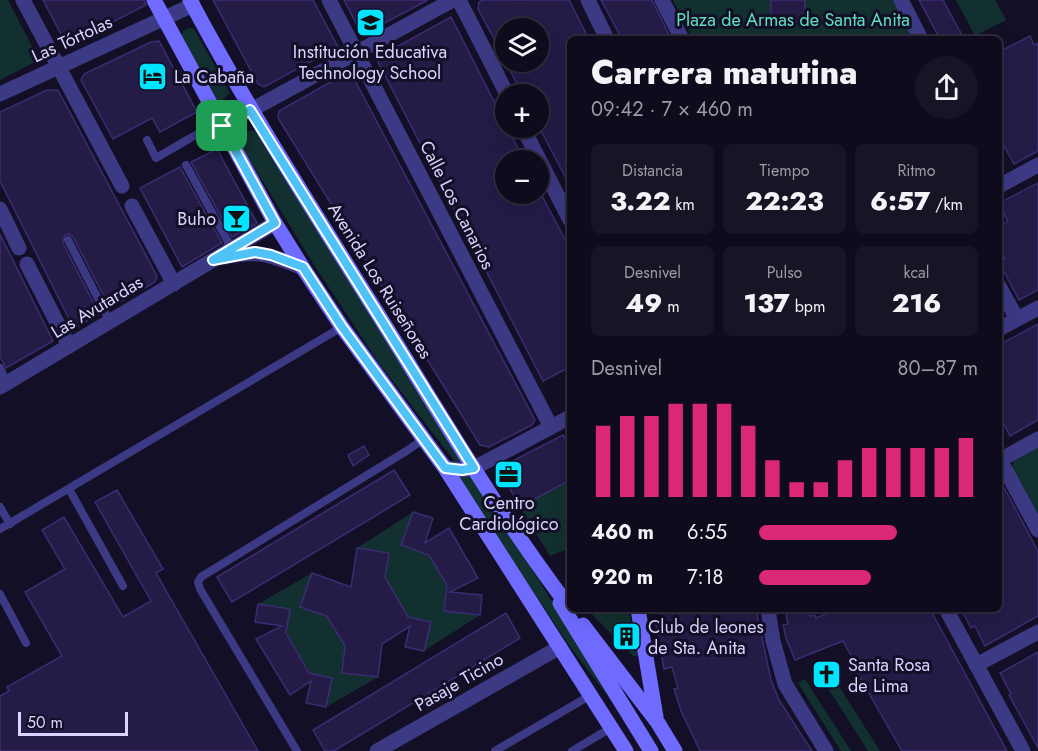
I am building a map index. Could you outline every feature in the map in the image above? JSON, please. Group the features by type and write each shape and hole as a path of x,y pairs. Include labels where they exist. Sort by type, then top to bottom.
{"main road":[{"path":"154,0 275,223 342,327 422,440 445,468 626,751"},
{"name":"Avenida Los Ruiseñores","path":"191,3 250,110 474,468 546,578 651,751"},
{"name":"Avenida Los Ruiseñores","path":"546,578 567,605"},
{"name":"Avenida Los Ruiseñores","path":"572,612 658,723 675,751"},
{"path":"638,612 645,660 658,723"},
{"path":"591,695 640,751"}],"street":[{"path":"23,0 122,186"},
{"name":"Calle Los Canarios","path":"329,0 551,427"},
{"path":"222,126 453,0"},
{"path":"459,0 502,84"},
{"path":"588,0 606,36"},
{"path":"662,0 680,36"},
{"path":"901,0 919,36"},
{"name":"Las Tórtolas","path":"0,94 191,3"},
{"path":"528,138 567,214"},
{"path":"1002,184 1038,165"},
{"path":"132,206 174,284"},
{"path":"0,209 19,248"},
{"name":"Las Avutardas","path":"4,385 275,223"},
{"name":"Las Avutardas","path":"213,260 255,252 271,255 303,267"},
{"path":"27,264 69,346"},
{"path":"1002,292 1017,319"},
{"path":"1002,327 1038,308"},
{"path":"445,468 462,470 474,468 567,419"},
{"path":"1002,458 1038,439"},
{"path":"1002,463 1038,530"},
{"path":"768,612 772,641 785,684 826,751"},
{"path":"948,612 1023,751"},
{"path":"976,665 1038,632"},
{"name":"Pasaje Ticino","path":"377,751 560,647"}],"lane":[{"path":"147,140 156,158 206,129 222,126"},
{"path":"186,165 232,249"},
{"path":"68,240 110,322"},
{"path":"0,529 342,327"},
{"path":"0,368 4,385"},
{"path":"297,751 200,589 198,582 201,577 422,440"},
{"path":"69,489 123,586"},
{"path":"0,507 9,524"},
{"path":"0,594 26,643"},
{"path":"495,751 591,695"},
{"path":"572,751 611,728"}],"green space":[{"path":"0,0 8,0 39,60 0,80"},
{"name":"Plaza de Armas de Santa Anita","path":"673,0 894,0 913,35 911,36 691,36"},
{"path":"956,0 995,0 1006,20 975,36"},
{"path":"188,28 194,29 230,93 221,101 216,101 181,36"},
{"path":"251,130 256,131 467,465 456,463 381,366 314,265 238,141 239,137"},
{"path":"1038,445 1038,518 1012,469 1014,458"},
{"path":"471,474 636,733 571,648 455,475"},
{"path":"567,482 567,549 550,556 520,507"},
{"path":"413,512 402,545 427,552 447,585 444,611 480,615 424,651 431,622 408,618 383,574 389,553 357,548"},
{"path":"312,573 300,607 326,613 345,647 343,673 378,677 326,707 332,678 310,673 285,631 290,609 258,604"},
{"path":"590,612 629,612 638,656 633,656"},
{"path":"828,669 880,751 868,751 819,674"},
{"path":"805,679 851,751 841,751 798,683"}],"building":[{"path":"43,0 144,0 146,5 70,44 65,42"},
{"path":"213,0 313,0 338,47 264,87 258,84"},
{"name":"Institución Educativa Technology School","path":"344,0 428,0 362,35"},
{"path":"483,0 569,0 587,36 567,36 567,180 545,138 549,138 549,84 517,84 511,72 549,72 549,18 495,18 495,41 478,9 479,2"},
{"path":"601,0 652,0 670,36 620,36"},
{"path":"771,0 805,0 804,15 791,25 779,23 771,14"},
{"path":"919,0 943,0 962,36 938,36"},
{"path":"451,17 495,103 495,138 513,138 519,150 495,150 495,204 546,204 567,243 567,369 543,381 376,58"},
{"path":"1030,36 1034,45 1038,43 1038,151 1014,164 1002,142 1002,50"},
{"path":"159,41 197,112 160,132 152,118 113,139 81,80 84,74 151,42"},
{"path":"350,71 535,420 532,425 489,447 480,445 278,118 279,111"},
{"path":"47,90 58,90 157,276 155,282 110,308 73,237 69,234 65,235 63,243 99,314 74,329 0,181 0,112"},
{"path":"217,149 257,223 232,237 191,162"},
{"path":"180,167 222,243 182,267 140,188"},
{"path":"1038,183 1038,290 1019,300 1002,268 1002,260 1005,259 1002,253 1002,225 1008,222 1002,209 1002,201"},
{"path":"0,234 53,341 6,368 0,357"},
{"path":"1038,324 1038,420 1010,436 1002,421 1002,343"},
{"path":"563,435 567,442 567,482 520,507 501,473 503,466"},
{"path":"364,446 369,455 353,466 348,455"},
{"path":"394,470 410,495 232,602 217,577"},
{"path":"1002,484 1038,551 1038,616 985,646 975,626 971,628 963,612 1002,612"},
{"path":"117,490 163,569 156,573 258,751 0,751 0,696 9,691 7,687 62,656 25,592 65,569 42,530 64,517 123,617 151,601 95,502"},
{"path":"413,512 433,518 425,543 449,528 478,578 450,592 482,595 480,615 444,611 447,585 429,555 401,545"},
{"path":"357,548 389,553 385,577 408,617 431,622 424,651 405,647 410,626 382,644 378,677 342,673 345,646 327,616 300,607 312,573 351,587"},
{"path":"258,604 290,609 286,633 309,673 332,678 326,707 306,703 311,681 290,695 256,639 282,626 255,622"},
{"path":"661,612 757,612 771,680 779,700 812,751 700,751 681,711 674,689 678,688 672,667 664,669 656,625 663,624"},
{"path":"786,612 809,612 810,616 815,615 816,618 831,612 932,612 1007,751 902,751 851,662 854,661 843,641 795,660 783,625 788,624"},
{"path":"506,613 520,638 334,751 325,751 313,730"},
{"path":"1038,652 1038,748 1009,695 1011,694 1000,673"}],"place":[{"name":"Institución Educativa Technology School","path":"370,23"},
{"name":"La Cabaña","path":"153,77"},
{"name":"Buho","path":"237,219"},
{"name":"Centro Cardiológico","path":"509,474"},
{"name":"Club de leones de Sta. Anita","path":"627,637"},
{"name":"Santa Rosa de Lima","path":"827,675"}],"route":[{"path":"250,110 474,468 462,470 445,468 422,440 342,327 303,267 271,255 255,252 213,260 275,223 222,126 250,110"}]}
